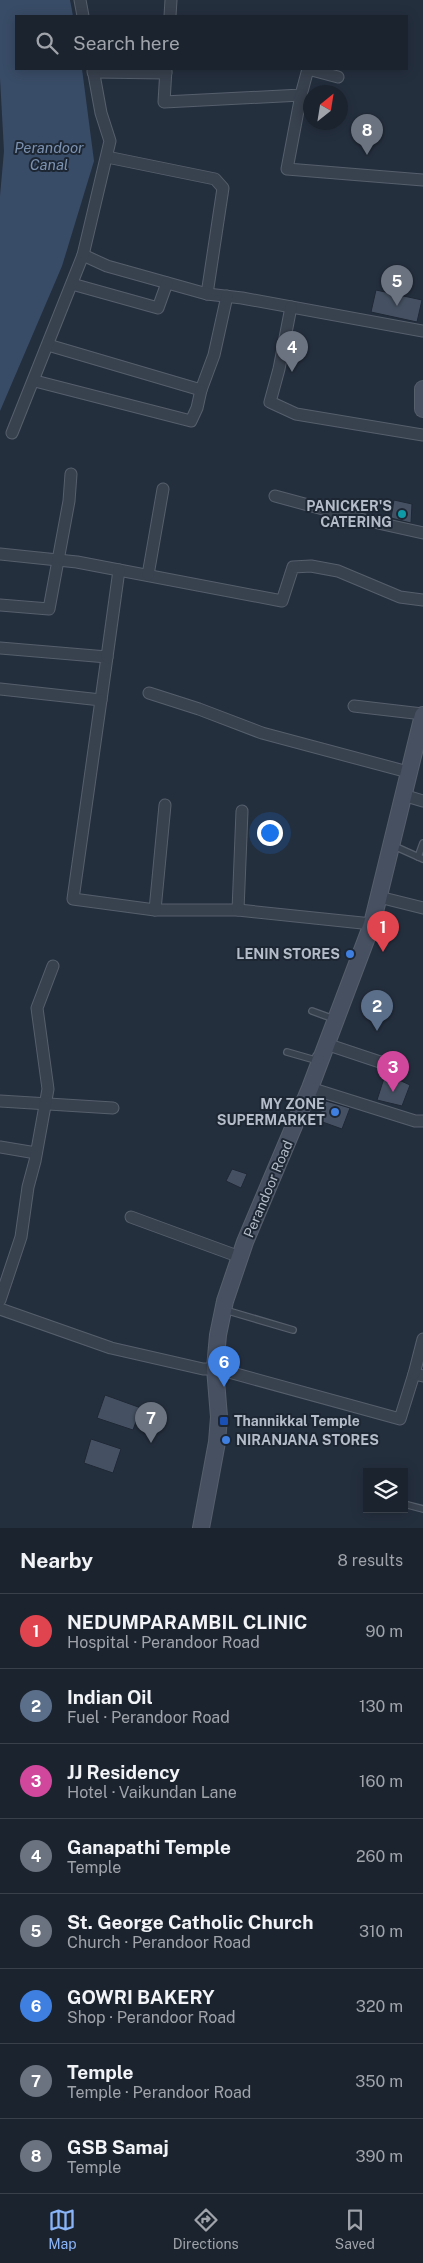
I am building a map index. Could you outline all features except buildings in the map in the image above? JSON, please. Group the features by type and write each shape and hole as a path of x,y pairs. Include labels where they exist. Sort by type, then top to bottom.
{"main road":[{"path":"423,389 423,409"},
{"name":"Perandoor Road","path":"201,1528 211,1483 219,1417 215,1368 223,1309 240,1257 310,1088 372,924 423,714"}],"street":[{"path":"80,0 83,15"},
{"path":"170,15 171,0"},
{"path":"12,433 35,380 83,255 107,156 110,141 101,113 93,70 166,71 164,102 301,95"},
{"path":"308,70 286,169 423,180"},
{"path":"312,70 338,77"},
{"path":"107,156 215,179 222,188 207,294"},
{"path":"83,255 107,266 207,294 423,331"},
{"path":"72,284 158,308 167,283"},
{"path":"35,380 191,421 214,355 227,296"},
{"path":"291,308 279,369 270,402 296,414 423,435"},
{"path":"48,345 201,390"},
{"path":"0,605 49,609 59,561 71,474"},
{"path":"148,575 163,489"},
{"path":"275,496 423,533"},
{"path":"0,554 119,570 282,601 292,567 311,566 338,571 400,597 423,600"},
{"path":"119,570 74,899 155,910 238,910 372,924"},
{"path":"0,648 106,657"},
{"path":"0,689 101,700"},
{"path":"148,693 199,709 262,733 408,772"},
{"path":"354,706 423,714"},
{"path":"403,795 423,801"},
{"path":"155,910 165,805"},
{"path":"238,910 242,811"},
{"path":"379,897 423,908"},
{"path":"0,1300 20,1237 48,1089 37,1008 53,966"},
{"path":"326,1044 392,1066"},
{"path":"310,1088 415,1121 423,1121"},
{"path":"0,1101 113,1108"},
{"path":"0,1147 36,1154"},
{"path":"131,1217 240,1257"},
{"path":"0,1309 111,1348 203,1369 215,1368 400,1419 419,1375 423,1339"}],"lane":[{"path":"392,845 420,858 423,843"},
{"path":"312,1011 336,1020"},
{"path":"286,1052 315,1060 321,1043 326,1044"},
{"path":"223,1309 292,1330"},
{"path":"408,1505 423,1509"}],"water":[{"name":"Perandoor Canal","path":"0,0 70,0 73,15 15,15 15,70 82,70 94,161 62,266 0,411 0,196 4,151 0,78"}],"place":[{"name":"GSB Samaj","path":"367,155"},
{"name":"St. George Catholic Church","path":"397,306"},
{"name":"Ganapathi Temple","path":"292,372"},
{"name":"PANICKER'S CATERING","path":"402,514"},
{"name":"NEDUMPARAMBIL CLINIC","path":"383,952"},
{"name":"LENIN STORES","path":"350,954"},
{"name":"Indian Oil","path":"377,1031"},
{"name":"JJ Residency","path":"393,1092"},
{"name":"MY ZONE SUPERMARKET","path":"335,1112"},
{"name":"GOWRI BAKERY","path":"224,1387"},
{"name":"Thannikkal Temple","path":"224,1421"},
{"name":"NIRANJANA STORES","path":"226,1440"},
{"name":"Temple","path":"151,1443"}]}
